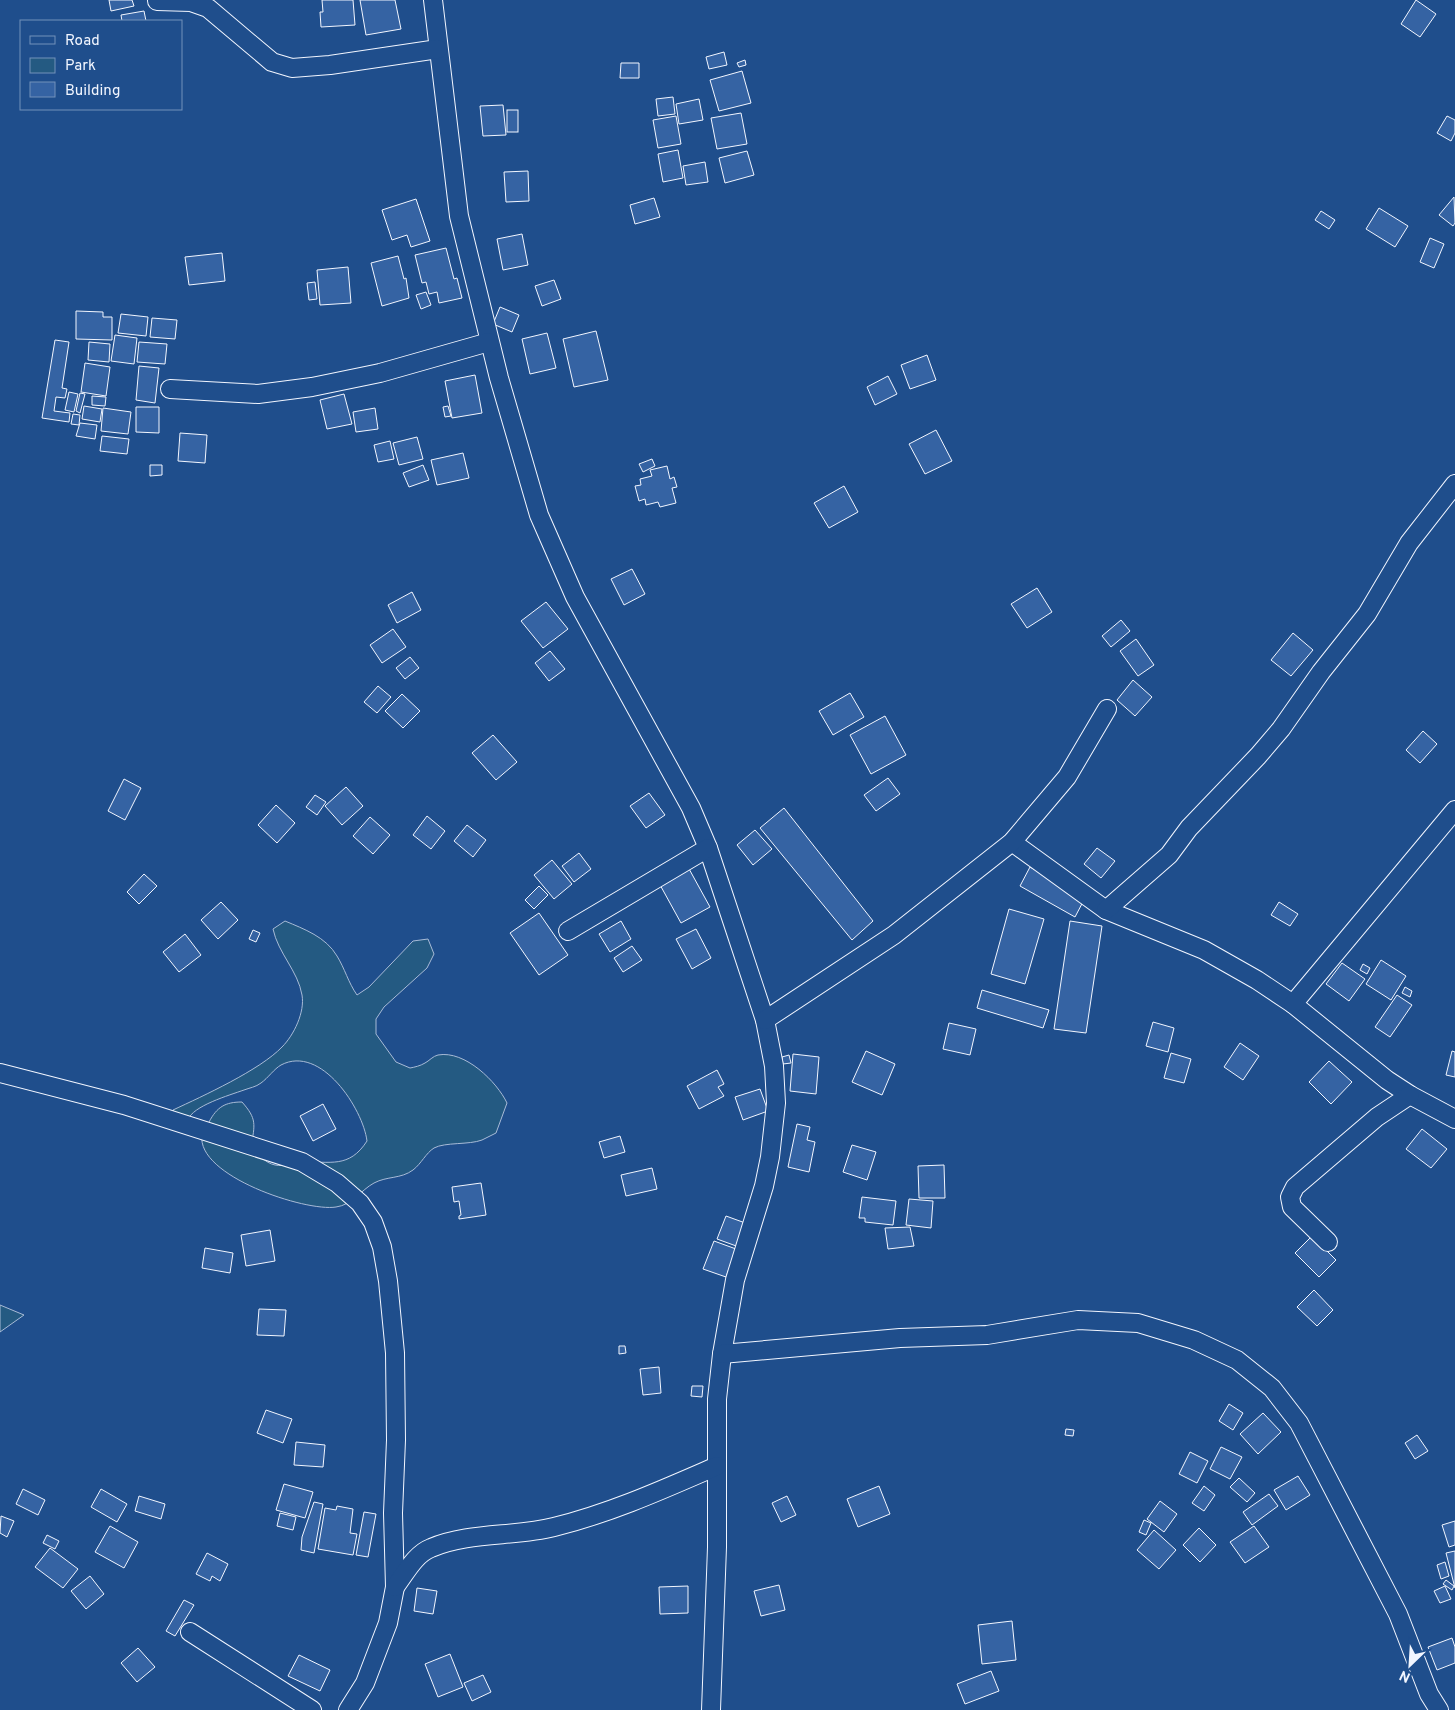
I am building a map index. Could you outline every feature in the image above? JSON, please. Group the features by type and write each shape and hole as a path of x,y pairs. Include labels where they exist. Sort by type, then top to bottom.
{"street":[{"path":"433,0 459,216 489,342 539,515 571,588 672,770 691,808 708,848 765,1020 774,1066 776,1104 774,1132 764,1186 735,1280 722,1354 717,1399 717,1547 711,1710"},
{"path":"157,2 191,2 208,8 272,62 292,68 330,65 438,49"},
{"path":"170,389 258,394 312,387 380,373 489,342"},
{"path":"1106,910 1169,855 1189,828 1258,756 1281,729 1321,672 1367,614 1409,543 1455,484"},
{"path":"765,1020 894,935 1012,842 1067,777 1107,709"},
{"path":"1293,1004 1455,810"},
{"path":"1012,842 1106,910 1204,950 1243,971 1293,1004 1388,1080 1410,1095 1455,1119"},
{"path":"568,931 708,848"},
{"path":"0,1072 124,1106 302,1162 337,1184 360,1203 373,1222 382,1247 388,1281 395,1353 396,1440 393,1514 395,1587 388,1623 366,1683 348,1710"},
{"path":"1328,1242 1292,1207 1290,1197 1295,1187 1377,1117 1410,1095"},
{"path":"722,1354 900,1338 987,1334 1078,1320 1138,1323 1194,1340 1237,1360 1272,1388 1299,1423 1398,1614 1428,1694 1439,1710"},
{"path":"395,1587 418,1556 429,1548 462,1540 552,1528 589,1518 717,1466"},
{"path":"190,1632 312,1710"}],"green space":[{"path":"285,921 314,934 332,949 357,995 369,987 413,941 428,939 434,954 427,968 384,1007 376,1019 376,1034 396,1062 410,1068 423,1064 438,1055 448,1055 459,1057 479,1069 496,1086 507,1103 496,1133 477,1142 444,1145 434,1148 416,1168 408,1173 374,1183 352,1200 336,1207 302,1204 279,1197 234,1177 216,1164 205,1150 202,1135 218,1109 231,1103 242,1102 247,1108 254,1122 251,1147 271,1164 338,1162 353,1156 367,1141 358,1113 338,1083 325,1071 311,1064 296,1061 281,1065 257,1086 221,1098 196,1110 188,1120 179,1121 173,1110 260,1065 282,1047 291,1036 298,1023 302,1009 302,995 300,986 279,946 273,929"},
{"path":"0,1305 24,1315 0,1332"}],"building":[{"path":"109,0 132,0 134,6 111,11"},
{"path":"322,0 353,0 355,25 321,27 320,12 323,12"},
{"path":"360,0 395,0 401,29 366,35"},
{"path":"1416,0 1436,14 1420,37 1401,24"},
{"path":"144,11 146,20 122,20 121,15"},
{"path":"724,52 727,65 709,69 706,57"},
{"path":"745,60 746,65 739,67 737,63"},
{"path":"621,63 639,63 639,78 620,78"},
{"path":"742,71 751,103 719,111 710,80"},
{"path":"673,97 675,114 658,116 656,99"},
{"path":"699,99 703,120 679,124 676,104"},
{"path":"503,105 506,135 483,136 480,106"},
{"path":"507,110 518,110 518,132 507,132"},
{"path":"741,113 747,144 717,149 711,118"},
{"path":"676,116 681,144 658,148 653,120"},
{"path":"1447,116 1455,120 1455,133 1451,141 1437,133"},
{"path":"678,150 683,178 663,182 658,154"},
{"path":"747,151 754,175 725,183 719,158"},
{"path":"705,162 708,182 686,185 683,166"},
{"path":"528,171 529,201 506,202 504,172"},
{"path":"1454,197 1455,223 1453,226 1439,215"},
{"path":"654,198 660,217 635,224 630,205"},
{"path":"416,199 430,241 411,247 407,235 392,240 382,210"},
{"path":"1379,208 1408,226 1395,247 1366,229"},
{"path":"1321,211 1335,220 1329,229 1315,220"},
{"path":"522,234 528,265 503,270 497,239"},
{"path":"1430,238 1444,244 1434,268 1420,262"},
{"path":"446,248 454,279 457,278 462,298 439,303 437,292 429,294 426,282 422,283 415,255"},
{"path":"222,253 225,281 189,285 185,257"},
{"path":"398,256 404,279 406,278 409,298 382,306 371,263"},
{"path":"348,267 351,303 320,305 317,270"},
{"path":"554,280 561,299 542,306 535,286"},
{"path":"315,282 317,299 309,300 307,283"},
{"path":"426,292 431,305 421,309 416,295"},
{"path":"500,307 519,315 512,332 493,324"},
{"path":"76,311 103,312 103,317 112,317 112,340 76,339"},
{"path":"121,314 148,317 146,336 118,333"},
{"path":"152,318 177,320 175,339 150,337"},
{"path":"596,331 608,380 574,387 563,339"},
{"path":"547,333 556,368 530,374 522,339"},
{"path":"115,335 137,338 134,364 111,361"},
{"path":"55,340 69,342 62,388 67,389 65,398 56,397 54,411 70,413 69,422 42,418"},
{"path":"89,342 110,344 109,362 88,360"},
{"path":"139,342 167,344 165,364 137,362"},
{"path":"927,355 936,380 910,389 901,365"},
{"path":"85,363 110,367 106,396 81,392"},
{"path":"139,366 159,368 155,403 136,400"},
{"path":"475,375 482,413 452,418 445,381"},
{"path":"888,376 897,394 875,405 867,387"},
{"path":"69,392 78,394 74,412 65,410"},
{"path":"80,393 85,394 80,413 76,411"},
{"path":"344,394 352,424 327,429 320,400"},
{"path":"92,396 106,397 105,406 92,405"},
{"path":"84,406 102,409 100,422 82,419"},
{"path":"448,406 451,416 445,417 443,407"},
{"path":"136,407 159,407 159,433 136,432"},
{"path":"103,408 131,412 128,434 101,431"},
{"path":"375,408 378,429 356,432 353,412"},
{"path":"73,414 80,415 79,425 71,424"},
{"path":"80,423 97,425 95,439 76,436"},
{"path":"936,430 952,461 925,474 909,444"},
{"path":"180,433 207,435 205,463 178,461"},
{"path":"102,436 129,439 127,454 100,451"},
{"path":"417,437 423,459 399,465 393,443"},
{"path":"390,441 394,459 378,462 374,445"},
{"path":"463,453 469,478 437,485 431,460"},
{"path":"652,459 655,466 643,472 639,464"},
{"path":"150,465 162,465 162,475 150,476"},
{"path":"423,465 429,480 409,487 403,473"},
{"path":"667,466 670,479 674,477 677,487 672,488 676,503 660,507 658,502 646,505 645,499 639,501 635,486 641,485 640,479 652,476 650,470"},
{"path":"844,486 858,512 829,528 814,503"},
{"path":"632,569 645,594 624,605 611,579"},
{"path":"1037,588 1052,612 1027,628 1011,604"},
{"path":"412,592 421,610 397,623 388,605"},
{"path":"546,602 568,629 543,648 521,621"},
{"path":"1121,620 1130,631 1111,647 1102,636"},
{"path":"393,629 406,647 382,663 370,645"},
{"path":"1293,633 1313,650 1291,676 1271,660"},
{"path":"1136,639 1154,665 1138,676 1120,651"},
{"path":"550,651 565,669 549,681 535,663"},
{"path":"410,657 419,668 405,679 396,668"},
{"path":"1133,680 1152,697 1135,716 1117,700"},
{"path":"378,686 391,697 377,713 364,702"},
{"path":"850,693 864,717 833,735 819,711"},
{"path":"402,694 420,711 403,728 385,711"},
{"path":"885,716 906,755 871,774 850,735"},
{"path":"1423,731 1437,744 1420,763 1406,750"},
{"path":"493,735 517,762 496,780 472,753"},
{"path":"888,778 900,794 876,811 864,795"},
{"path":"124,779 141,788 125,820 108,811"},
{"path":"346,787 363,806 342,825 325,806"},
{"path":"649,793 665,815 646,828 630,806"},
{"path":"315,795 326,802 317,815 306,807"},
{"path":"276,805 295,823 277,843 258,825"},
{"path":"784,808 873,921 852,940 760,828"},
{"path":"427,816 445,831 431,849 413,835"},
{"path":"370,817 390,835 373,854 353,836"},
{"path":"467,825 486,840 473,857 454,841"},
{"path":"755,830 772,849 753,865 737,845"},
{"path":"1097,848 1115,861 1101,878 1084,864"},
{"path":"579,853 591,869 574,882 562,866"},
{"path":"552,860 572,884 554,899 534,875"},
{"path":"688,867 710,907 681,923 659,883"},
{"path":"1030,867 1085,898 1075,917 1020,886"},
{"path":"144,874 157,886 139,904 127,892"},
{"path":"539,886 548,895 534,909 525,900"},
{"path":"221,902 238,920 218,939 201,920"},
{"path":"1279,902 1298,914 1290,926 1271,915"},
{"path":"1009,909 1044,919 1025,984 991,974"},
{"path":"539,913 568,955 539,975 510,933"},
{"path":"621,921 631,939 610,952 599,934"},
{"path":"1070,921 1102,926 1086,1033 1054,1029"},
{"path":"696,929 711,958 692,969 676,939"},
{"path":"253,930 260,933 256,942 249,939"},
{"path":"185,934 201,955 179,972 163,952"},
{"path":"632,946 642,960 623,972 614,958"},
{"path":"1381,960 1406,976 1391,1000 1366,984"},
{"path":"1342,963 1365,979 1349,1001 1326,984"},
{"path":"1363,964 1370,968 1367,974 1360,970"},
{"path":"1405,987 1412,991 1410,997 1402,993"},
{"path":"982,990 1049,1010 1043,1028 977,1008"},
{"path":"1397,995 1412,1005 1390,1037 1375,1027"},
{"path":"1153,1022 1174,1028 1168,1052 1146,1046"},
{"path":"949,1023 976,1029 970,1055 943,1049"},
{"path":"1240,1043 1259,1056 1243,1080 1224,1067"},
{"path":"866,1051 895,1064 882,1095 852,1082"},
{"path":"1452,1051 1455,1052 1455,1077 1446,1075"},
{"path":"1171,1053 1191,1059 1184,1083 1164,1078"},
{"path":"793,1054 819,1057 816,1094 790,1091"},
{"path":"789,1055 791,1063 783,1064 782,1057"},
{"path":"1329,1061 1352,1082 1331,1104 1309,1082"},
{"path":"717,1070 724,1084 718,1087 724,1096 699,1109 687,1086"},
{"path":"760,1089 768,1111 743,1120 735,1097"},
{"path":"323,1104 336,1129 313,1141 300,1116"},
{"path":"797,1124 810,1127 807,1140 815,1142 809,1172 788,1167"},
{"path":"1422,1129 1447,1149 1431,1168 1406,1149"},
{"path":"620,1136 625,1152 604,1158 599,1142"},
{"path":"852,1145 876,1152 867,1180 843,1172"},
{"path":"944,1165 945,1198 919,1198 918,1166"},
{"path":"652,1168 657,1189 626,1196 621,1175"},
{"path":"481,1183 486,1215 459,1219 461,1215 459,1201 454,1202 452,1187"},
{"path":"862,1197 896,1201 893,1225 865,1222 865,1218 859,1218"},
{"path":"909,1199 933,1201 931,1228 906,1225"},
{"path":"726,1216 748,1224 739,1247 717,1239"},
{"path":"910,1227 914,1246 888,1249 885,1228"},
{"path":"270,1230 275,1261 246,1266 241,1235"},
{"path":"1312,1236 1336,1260 1319,1277 1295,1253"},
{"path":"714,1241 736,1249 726,1277 703,1269"},
{"path":"205,1248 233,1253 230,1273 202,1268"},
{"path":"1314,1290 1333,1310 1317,1326 1297,1307"},
{"path":"259,1309 286,1310 284,1336 257,1335"},
{"path":"619,1346 625,1346 626,1353 619,1354"},
{"path":"659,1367 661,1393 643,1395 640,1369"},
{"path":"692,1386 703,1386 702,1397 691,1396"},
{"path":"1229,1404 1243,1413 1233,1430 1219,1421"},
{"path":"266,1410 292,1419 283,1443 257,1433"},
{"path":"1263,1413 1281,1432 1258,1454 1240,1434"},
{"path":"1066,1429 1074,1430 1073,1436 1065,1435"},
{"path":"1417,1435 1428,1451 1415,1459 1405,1443"},
{"path":"296,1442 325,1445 323,1467 294,1465"},
{"path":"1221,1447 1242,1457 1230,1479 1210,1469"},
{"path":"1190,1452 1208,1461 1197,1483 1179,1474"},
{"path":"1298,1476 1310,1495 1286,1510 1274,1490"},
{"path":"1239,1478 1255,1493 1247,1502 1230,1487"},
{"path":"284,1484 313,1492 305,1518 276,1510"},
{"path":"879,1486 890,1514 858,1527 847,1499"},
{"path":"1204,1486 1215,1495 1204,1511 1192,1503"},
{"path":"23,1489 45,1500 38,1515 16,1504"},
{"path":"101,1489 127,1504 117,1522 91,1507"},
{"path":"1269,1494 1278,1506 1252,1525 1243,1512"},
{"path":"139,1496 165,1504 161,1519 135,1511"},
{"path":"787,1496 796,1515 781,1522 772,1503"},
{"path":"1160,1501 1177,1514 1164,1532 1147,1519"},
{"path":"314,1502 323,1504 314,1553 301,1550 302,1537"},
{"path":"337,1506 353,1509 350,1533 357,1534 353,1555 318,1549 325,1508 336,1510"},
{"path":"364,1512 376,1514 368,1557 356,1555"},
{"path":"280,1513 296,1517 293,1530 277,1526"},
{"path":"1,1516 14,1521 7,1537 0,1533"},
{"path":"1144,1520 1151,1523 1146,1535 1139,1532"},
{"path":"1455,1521 1455,1545 1449,1547 1442,1525"},
{"path":"110,1526 138,1542 124,1568 95,1552"},
{"path":"1254,1526 1269,1547 1245,1563 1230,1542"},
{"path":"1199,1528 1216,1545 1200,1562 1183,1545"},
{"path":"1154,1530 1176,1550 1159,1569 1137,1550"},
{"path":"47,1535 59,1541 55,1549 43,1543"},
{"path":"50,1548 78,1569 63,1588 35,1567"},
{"path":"1455,1551 1455,1588 1446,1553"},
{"path":"207,1553 228,1564 220,1581 212,1576 210,1581 196,1574"},
{"path":"1445,1562 1449,1576 1441,1579 1437,1565"},
{"path":"90,1576 104,1594 86,1609 71,1591"},
{"path":"1446,1580 1454,1586 1452,1590 1443,1584"},
{"path":"779,1585 785,1610 761,1616 754,1591"},
{"path":"688,1586 688,1613 660,1614 659,1587"},
{"path":"1445,1586 1451,1599 1440,1603 1434,1591"},
{"path":"417,1588 437,1591 433,1614 414,1611"},
{"path":"184,1600 194,1605 175,1636 166,1631"},
{"path":"1012,1621 1016,1660 982,1664 978,1625"},
{"path":"1452,1638 1455,1647 1455,1663 1437,1670 1428,1647"},
{"path":"138,1648 155,1667 137,1682 121,1663"},
{"path":"450,1654 463,1687 438,1697 425,1664"},
{"path":"299,1655 330,1670 320,1691 288,1676"},
{"path":"991,1671 999,1691 965,1704 957,1684"},
{"path":"483,1675 491,1692 472,1701 464,1683"}]}
